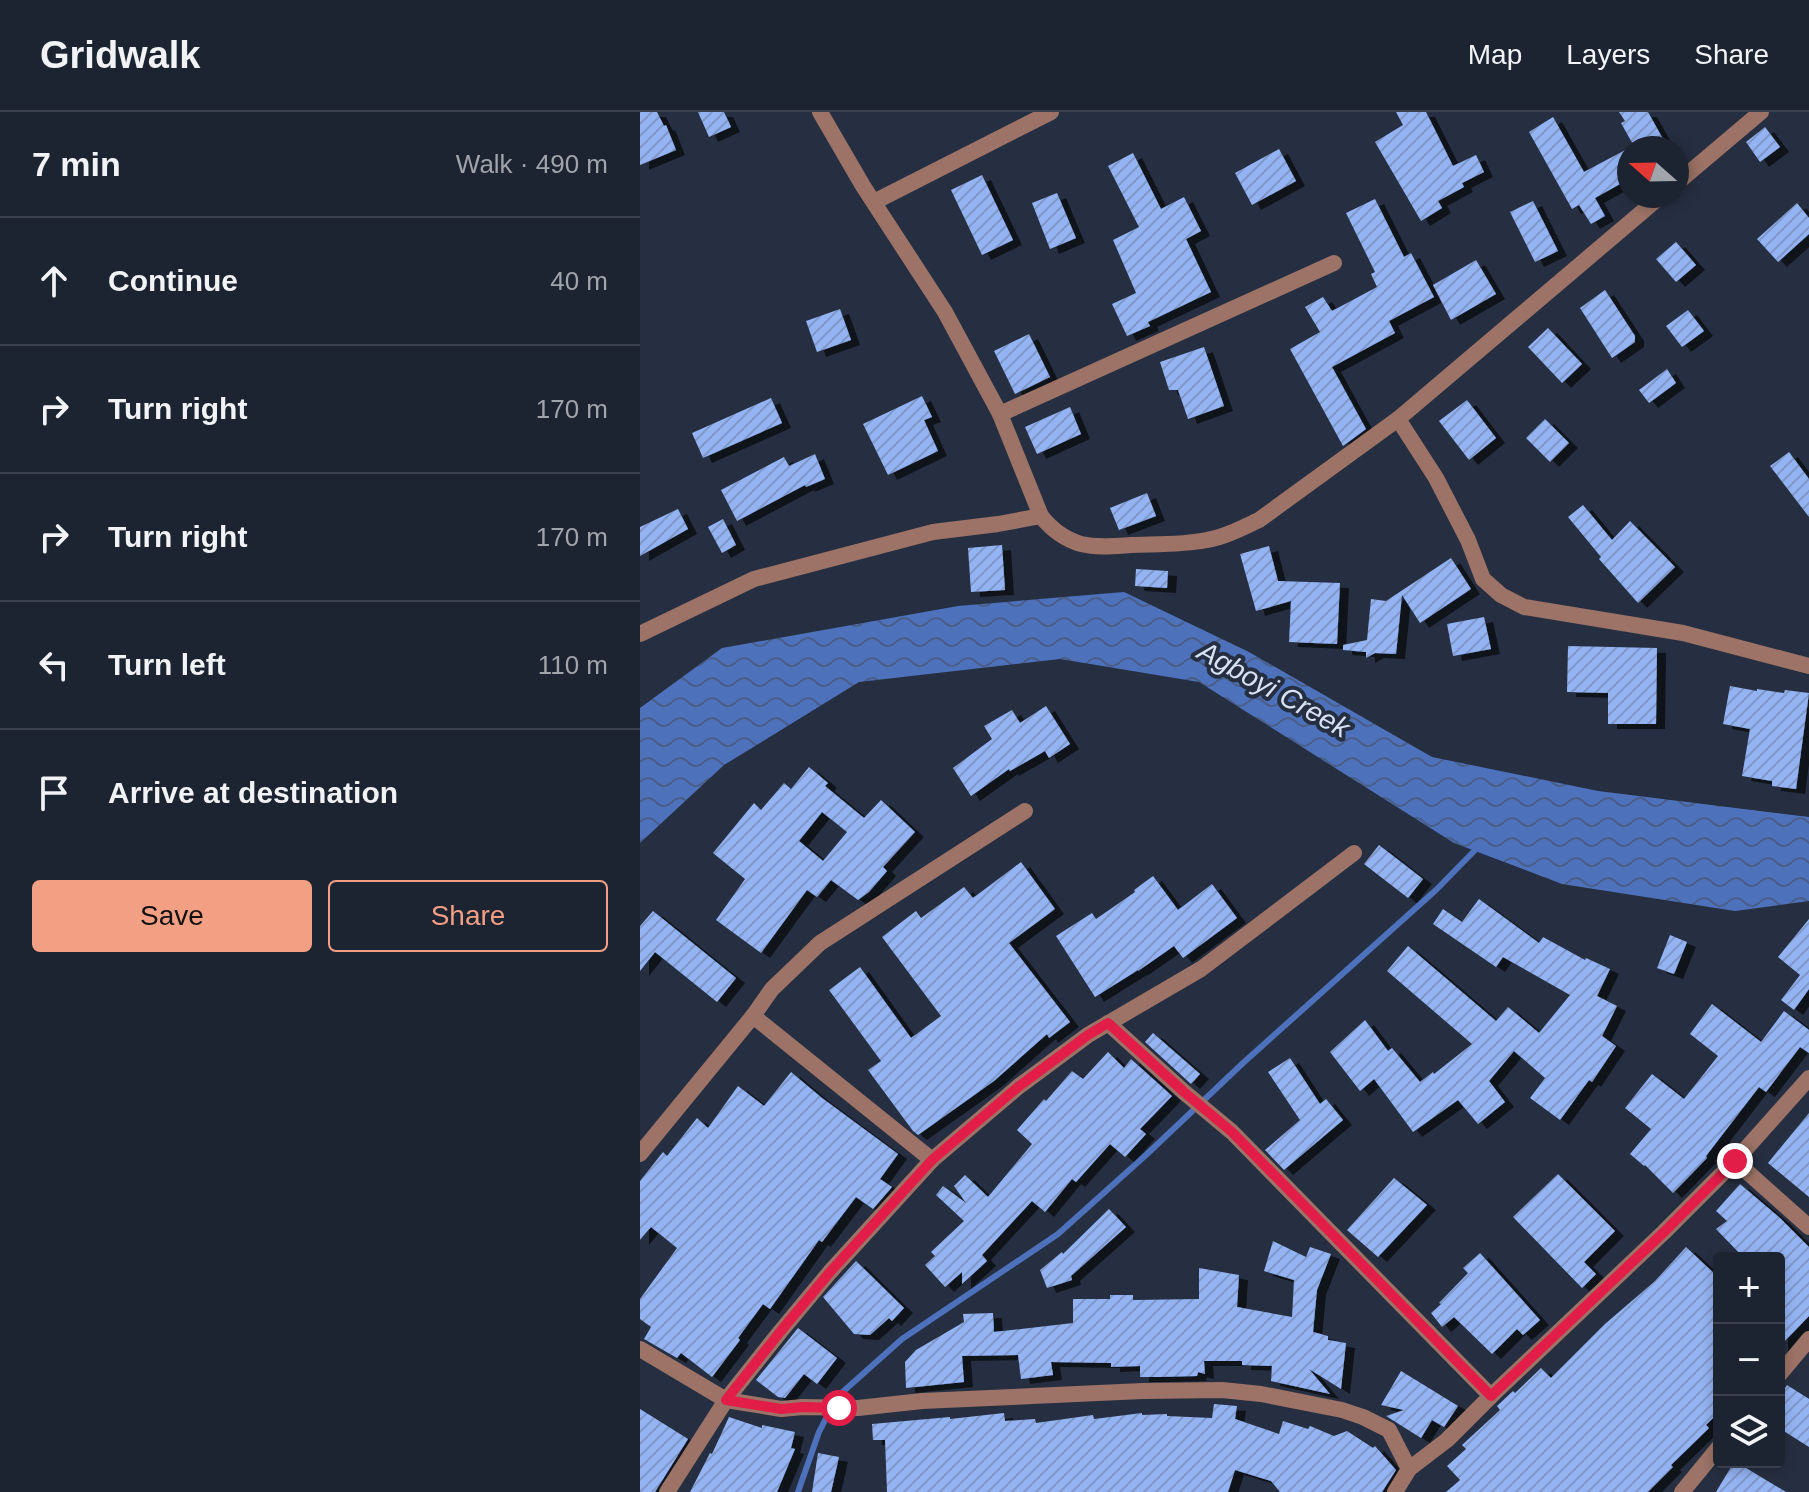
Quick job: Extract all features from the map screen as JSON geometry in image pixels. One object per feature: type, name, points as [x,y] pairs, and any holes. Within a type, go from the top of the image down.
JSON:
[{"type":"street","points":[[820,112],[945,312],[1000,414],[1041,516],[1051,529],[1063,536],[1081,544],[1100,547],[1209,540],[1259,520],[1398,419],[1647,208]]},
{"type":"street","points":[[874,202],[1051,112]]},
{"type":"street","points":[[1689,173],[1761,112]]},
{"type":"street","points":[[1000,414],[1334,263]]},
{"type":"street","points":[[1398,419],[1436,478],[1468,540],[1483,579],[1501,595],[1524,607],[1683,633],[1809,666]]},
{"type":"street","points":[[640,634],[754,579],[933,532],[1041,516]]},
{"type":"street","points":[[640,1154],[772,989],[820,943],[1025,811]]},
{"type":"street","points":[[667,1492],[726,1400],[780,1332],[932,1160],[1018,1087],[1088,1035],[1201,969],[1354,853]]},
{"type":"street","points":[[753,1016],[932,1160]]},
{"type":"street","points":[[1108,1023],[1232,1132],[1491,1396]]},
{"type":"street","points":[[1395,1492],[1409,1469],[1447,1440],[1735,1161],[1809,1078]]},
{"type":"street","points":[[1735,1161],[1809,1227]]},
{"type":"street","points":[[1785,1368],[1809,1339]]},
{"type":"street","points":[[640,1349],[726,1400],[781,1409],[858,1408],[922,1401],[1143,1391],[1222,1390],[1261,1394],[1342,1410],[1376,1423],[1389,1430],[1409,1469]]},
{"type":"street","points":[[1682,1492],[1713,1454]]},
{"type":"water","name":"Agboyi Creek","points":[[1124,592],[1249,652],[1432,757],[1598,791],[1809,817],[1809,901],[1735,911],[1562,884],[1454,843],[1199,682],[1060,659],[859,682],[724,765],[640,843],[640,708],[722,648],[958,606]]},
{"type":"building","points":[[640,112],[657,112],[676,150],[640,165]]},
{"type":"building","points":[[698,112],[724,112],[731,127],[709,137]]},
{"type":"building","points":[[1396,112],[1426,112],[1453,166],[1476,155],[1484,172],[1462,183],[1464,187],[1438,201],[1442,208],[1421,221],[1375,142],[1403,125]]},
{"type":"building","points":[[1619,112],[1648,112],[1661,136],[1628,136],[1621,123],[1625,121]]},
{"type":"building","points":[[1553,117],[1584,172],[1617,154],[1617,186],[1595,198],[1605,216],[1591,224],[1579,205],[1572,209],[1529,132]]},
{"type":"building","points":[[1765,127],[1780,147],[1760,162],[1746,142]]},
{"type":"building","points":[[1279,149],[1296,181],[1252,205],[1235,173]]},
{"type":"building","points":[[1133,153],[1161,209],[1184,197],[1201,231],[1186,239],[1211,292],[1148,322],[1150,326],[1127,336],[1112,304],[1136,293],[1113,240],[1139,227],[1108,166]]},
{"type":"building","points":[[982,175],[1013,240],[982,255],[951,190]]},
{"type":"building","points":[[1057,193],[1076,238],[1050,249],[1032,203]]},
{"type":"building","points":[[1375,199],[1404,257],[1411,253],[1434,297],[1389,321],[1395,333],[1332,367],[1366,429],[1343,446],[1290,349],[1320,332],[1305,307],[1323,297],[1332,311],[1377,287],[1371,274],[1375,272],[1346,213]]},
{"type":"building","points":[[1533,201],[1558,251],[1535,262],[1510,212]]},
{"type":"building","points":[[1797,203],[1809,218],[1809,234],[1778,262],[1757,239]]},
{"type":"building","points":[[1676,242],[1696,265],[1676,282],[1656,259]]},
{"type":"building","points":[[1476,260],[1496,294],[1451,320],[1433,285]]},
{"type":"building","points":[[1605,290],[1635,336],[1635,342],[1612,358],[1580,308]]},
{"type":"building","points":[[840,309],[851,340],[817,352],[806,321]]},
{"type":"building","points":[[1688,310],[1704,331],[1682,347],[1666,326]]},
{"type":"building","points":[[1548,328],[1582,364],[1562,383],[1528,347]]},
{"type":"building","points":[[1029,334],[1050,377],[1015,394],[994,351]]},
{"type":"building","points":[[1204,347],[1224,406],[1188,419],[1178,390],[1169,390],[1160,362]]},
{"type":"building","points":[[1667,369],[1676,383],[1649,403],[1639,390]]},
{"type":"building","points":[[922,396],[932,417],[924,420],[938,451],[888,475],[863,424]]},
{"type":"building","points":[[771,398],[782,423],[703,458],[692,433]]},
{"type":"building","points":[[1467,400],[1496,438],[1469,460],[1439,421]]},
{"type":"building","points":[[1070,407],[1081,434],[1037,454],[1025,427]]},
{"type":"building","points":[[1545,419],[1569,443],[1550,462],[1526,438]]},
{"type":"building","points":[[1789,452],[1809,479],[1809,517],[1770,466]]},
{"type":"building","points":[[815,454],[825,479],[805,485],[737,521],[721,490],[784,457],[789,466]]},
{"type":"building","points":[[1147,493],[1156,516],[1119,530],[1110,508]]},
{"type":"building","points":[[1583,505],[1612,540],[1630,521],[1675,567],[1638,603],[1599,559],[1601,557],[1568,517]]},
{"type":"building","points":[[678,509],[688,529],[640,556],[640,527]]},
{"type":"building","points":[[723,519],[736,545],[722,553],[708,527]]},
{"type":"building","points":[[1002,545],[1005,590],[971,592],[968,548]]},
{"type":"building","points":[[1269,546],[1278,581],[1340,583],[1337,644],[1289,642],[1291,601],[1256,611],[1240,554]]},
{"type":"building","points":[[1451,558],[1471,589],[1420,623],[1402,595],[1396,654],[1375,653],[1366,658],[1366,652],[1343,650],[1343,645],[1367,640],[1371,599],[1386,601]]},
{"type":"building","points":[[1136,569],[1168,571],[1167,588],[1135,586]]},
{"type":"building","points":[[1484,617],[1491,649],[1453,656],[1447,624]]},
{"type":"building","points":[[1568,646],[1657,648],[1656,724],[1608,724],[1608,693],[1567,692]]},
{"type":"building","points":[[1730,686],[1757,691],[1809,693],[1796,789],[1772,786],[1772,781],[1742,776],[1750,729],[1723,724]]},
{"type":"building","points":[[1046,706],[1070,744],[1049,758],[1045,751],[1009,769],[971,796],[953,768],[992,739],[984,726],[1012,710],[1020,723]]},
{"type":"building","points":[[809,767],[828,783],[825,786],[864,818],[881,800],[915,832],[883,867],[887,871],[858,900],[831,880],[817,897],[807,890],[761,953],[716,920],[745,879],[713,853],[754,803],[761,810],[784,783],[791,789]],"holes":[[[822,812],[847,832],[823,861],[799,841]]]},
{"type":"building","points":[[1379,845],[1423,879],[1408,898],[1364,864]]},
{"type":"building","points":[[1021,862],[1055,909],[1009,943],[1070,1022],[1049,1038],[1047,1034],[994,1081],[918,1135],[868,1070],[881,1061],[829,990],[860,967],[911,1038],[941,1016],[882,937],[916,911],[921,918],[964,887],[973,898]]},
{"type":"building","points":[[1153,876],[1178,910],[1212,884],[1237,918],[1183,958],[1174,946],[1095,997],[1056,936],[1092,913],[1096,919]]},
{"type":"building","points":[[1479,899],[1539,943],[1543,937],[1585,960],[1610,969],[1597,996],[1617,1006],[1602,1036],[1616,1046],[1592,1082],[1589,1080],[1560,1120],[1530,1098],[1545,1078],[1514,1051],[1489,1081],[1505,1102],[1478,1124],[1458,1100],[1413,1132],[1374,1079],[1360,1091],[1330,1052],[1365,1020],[1388,1051],[1392,1048],[1420,1082],[1472,1044],[1387,971],[1408,946],[1496,1021],[1508,1007],[1539,1033],[1570,995],[1503,957],[1496,967],[1433,924],[1443,909],[1462,922]]},
{"type":"building","points":[[653,911],[736,978],[717,1002],[655,952],[640,971],[640,926]]},
{"type":"building","points":[[1809,919],[1809,989],[1794,1010],[1781,1000],[1800,975],[1778,957]]},
{"type":"building","points":[[1670,935],[1687,942],[1674,974],[1657,968]]},
{"type":"building","points":[[1712,1004],[1761,1042],[1784,1011],[1809,1030],[1809,1053],[1800,1047],[1766,1092],[1759,1087],[1707,1158],[1673,1193],[1630,1154],[1651,1129],[1625,1108],[1652,1074],[1684,1099],[1718,1056],[1690,1034]]},
{"type":"building","points":[[1153,1033],[1200,1074],[1191,1084],[1145,1042]]},
{"type":"building","points":[[1108,1052],[1124,1068],[1131,1059],[1172,1096],[1140,1129],[1146,1134],[1125,1157],[1110,1144],[1076,1182],[1072,1179],[1045,1212],[1032,1201],[982,1255],[987,1261],[962,1284],[962,1272],[945,1287],[925,1265],[935,1256],[931,1252],[964,1221],[936,1195],[943,1186],[966,1203],[954,1186],[965,1175],[988,1197],[1032,1144],[1017,1130],[1072,1071],[1083,1079]]},
{"type":"building","points":[[1290,1058],[1320,1104],[1326,1099],[1343,1120],[1284,1170],[1265,1150],[1300,1120],[1268,1072]]},
{"type":"building","points":[[791,1072],[898,1154],[880,1179],[892,1187],[873,1209],[856,1197],[822,1242],[819,1240],[770,1309],[763,1304],[712,1377],[681,1353],[677,1358],[644,1339],[651,1327],[640,1319],[640,1299],[677,1248],[651,1227],[640,1240],[640,1181],[663,1152],[667,1156],[697,1118],[708,1128],[738,1086],[764,1106]]},
{"type":"building","points":[[1809,1113],[1809,1197],[1768,1163]]},
{"type":"building","points":[[1558,1174],[1615,1231],[1584,1262],[1596,1274],[1582,1288],[1513,1217]]},
{"type":"building","points":[[1394,1178],[1427,1205],[1378,1257],[1347,1230]]},
{"type":"building","points":[[1740,1184],[1809,1247],[1809,1316],[1785,1341],[1785,1252],[1738,1252],[1716,1229],[1727,1221],[1716,1211]]},
{"type":"building","points":[[1109,1209],[1126,1227],[1071,1276],[1072,1280],[1047,1288],[1040,1270],[1063,1254]]},
{"type":"building","points":[[1273,1241],[1306,1257],[1310,1247],[1331,1254],[1317,1290],[1313,1332],[1328,1336],[1328,1340],[1346,1343],[1341,1389],[1309,1369],[1330,1394],[1271,1381],[1272,1366],[1242,1365],[1242,1361],[1204,1361],[1205,1374],[1198,1372],[1197,1376],[1159,1377],[1140,1377],[1140,1366],[1051,1362],[1053,1375],[1021,1379],[1018,1355],[962,1356],[964,1382],[906,1388],[905,1362],[916,1350],[964,1322],[963,1314],[993,1313],[994,1332],[1073,1323],[1073,1299],[1110,1299],[1110,1295],[1133,1295],[1133,1300],[1199,1299],[1199,1268],[1239,1275],[1237,1307],[1292,1317],[1294,1280],[1264,1271]]},
{"type":"building","points":[[1686,1247],[1713,1272],[1713,1418],[1706,1425],[1709,1428],[1671,1465],[1673,1467],[1648,1492],[1446,1492],[1460,1480],[1447,1466],[1466,1449],[1462,1445],[1500,1410],[1497,1406],[1541,1368],[1551,1378],[1605,1324],[1655,1281]]},
{"type":"building","points":[[1480,1253],[1540,1320],[1523,1335],[1517,1329],[1492,1354],[1454,1317],[1442,1327],[1431,1313],[1468,1273],[1463,1268]]},
{"type":"building","points":[[856,1261],[904,1308],[892,1321],[889,1318],[870,1335],[854,1334],[823,1297]]},
{"type":"building","points":[[798,1328],[837,1358],[817,1384],[804,1374],[785,1398],[778,1397],[756,1380]]},
{"type":"building","points":[[1401,1371],[1458,1406],[1444,1427],[1432,1420],[1421,1438],[1386,1416],[1404,1410],[1381,1405]]},
{"type":"building","points":[[1787,1385],[1809,1399],[1809,1447],[1785,1432]]},
{"type":"building","points":[[1214,1404],[1237,1406],[1235,1419],[1279,1434],[1283,1421],[1308,1429],[1310,1426],[1334,1436],[1347,1431],[1373,1448],[1375,1446],[1396,1470],[1382,1492],[1280,1492],[1271,1481],[1235,1470],[1228,1492],[887,1492],[885,1440],[873,1440],[872,1424],[1004,1413],[1005,1421],[1035,1419],[1036,1423],[1093,1415],[1094,1419],[1142,1413],[1212,1418]]},
{"type":"building","points":[[640,1409],[688,1439],[655,1492],[640,1492]]},
{"type":"building","points":[[729,1417],[762,1428],[762,1425],[795,1432],[791,1448],[795,1449],[777,1492],[690,1492]]},
{"type":"building","points":[[818,1453],[839,1457],[831,1492],[812,1492]]},
{"type":"building","points":[[1730,1468],[1746,1468],[1786,1492],[1716,1492]]},
{"type":"waterway","points":[[798,1492],[819,1432],[837,1397],[902,1339],[1058,1234],[1436,890],[1480,845]]},
{"type":"route","points":[[839,1408],[781,1409],[726,1400],[830,1272],[932,1160],[1018,1087],[1108,1023],[1232,1132],[1491,1396],[1735,1161]]}]
